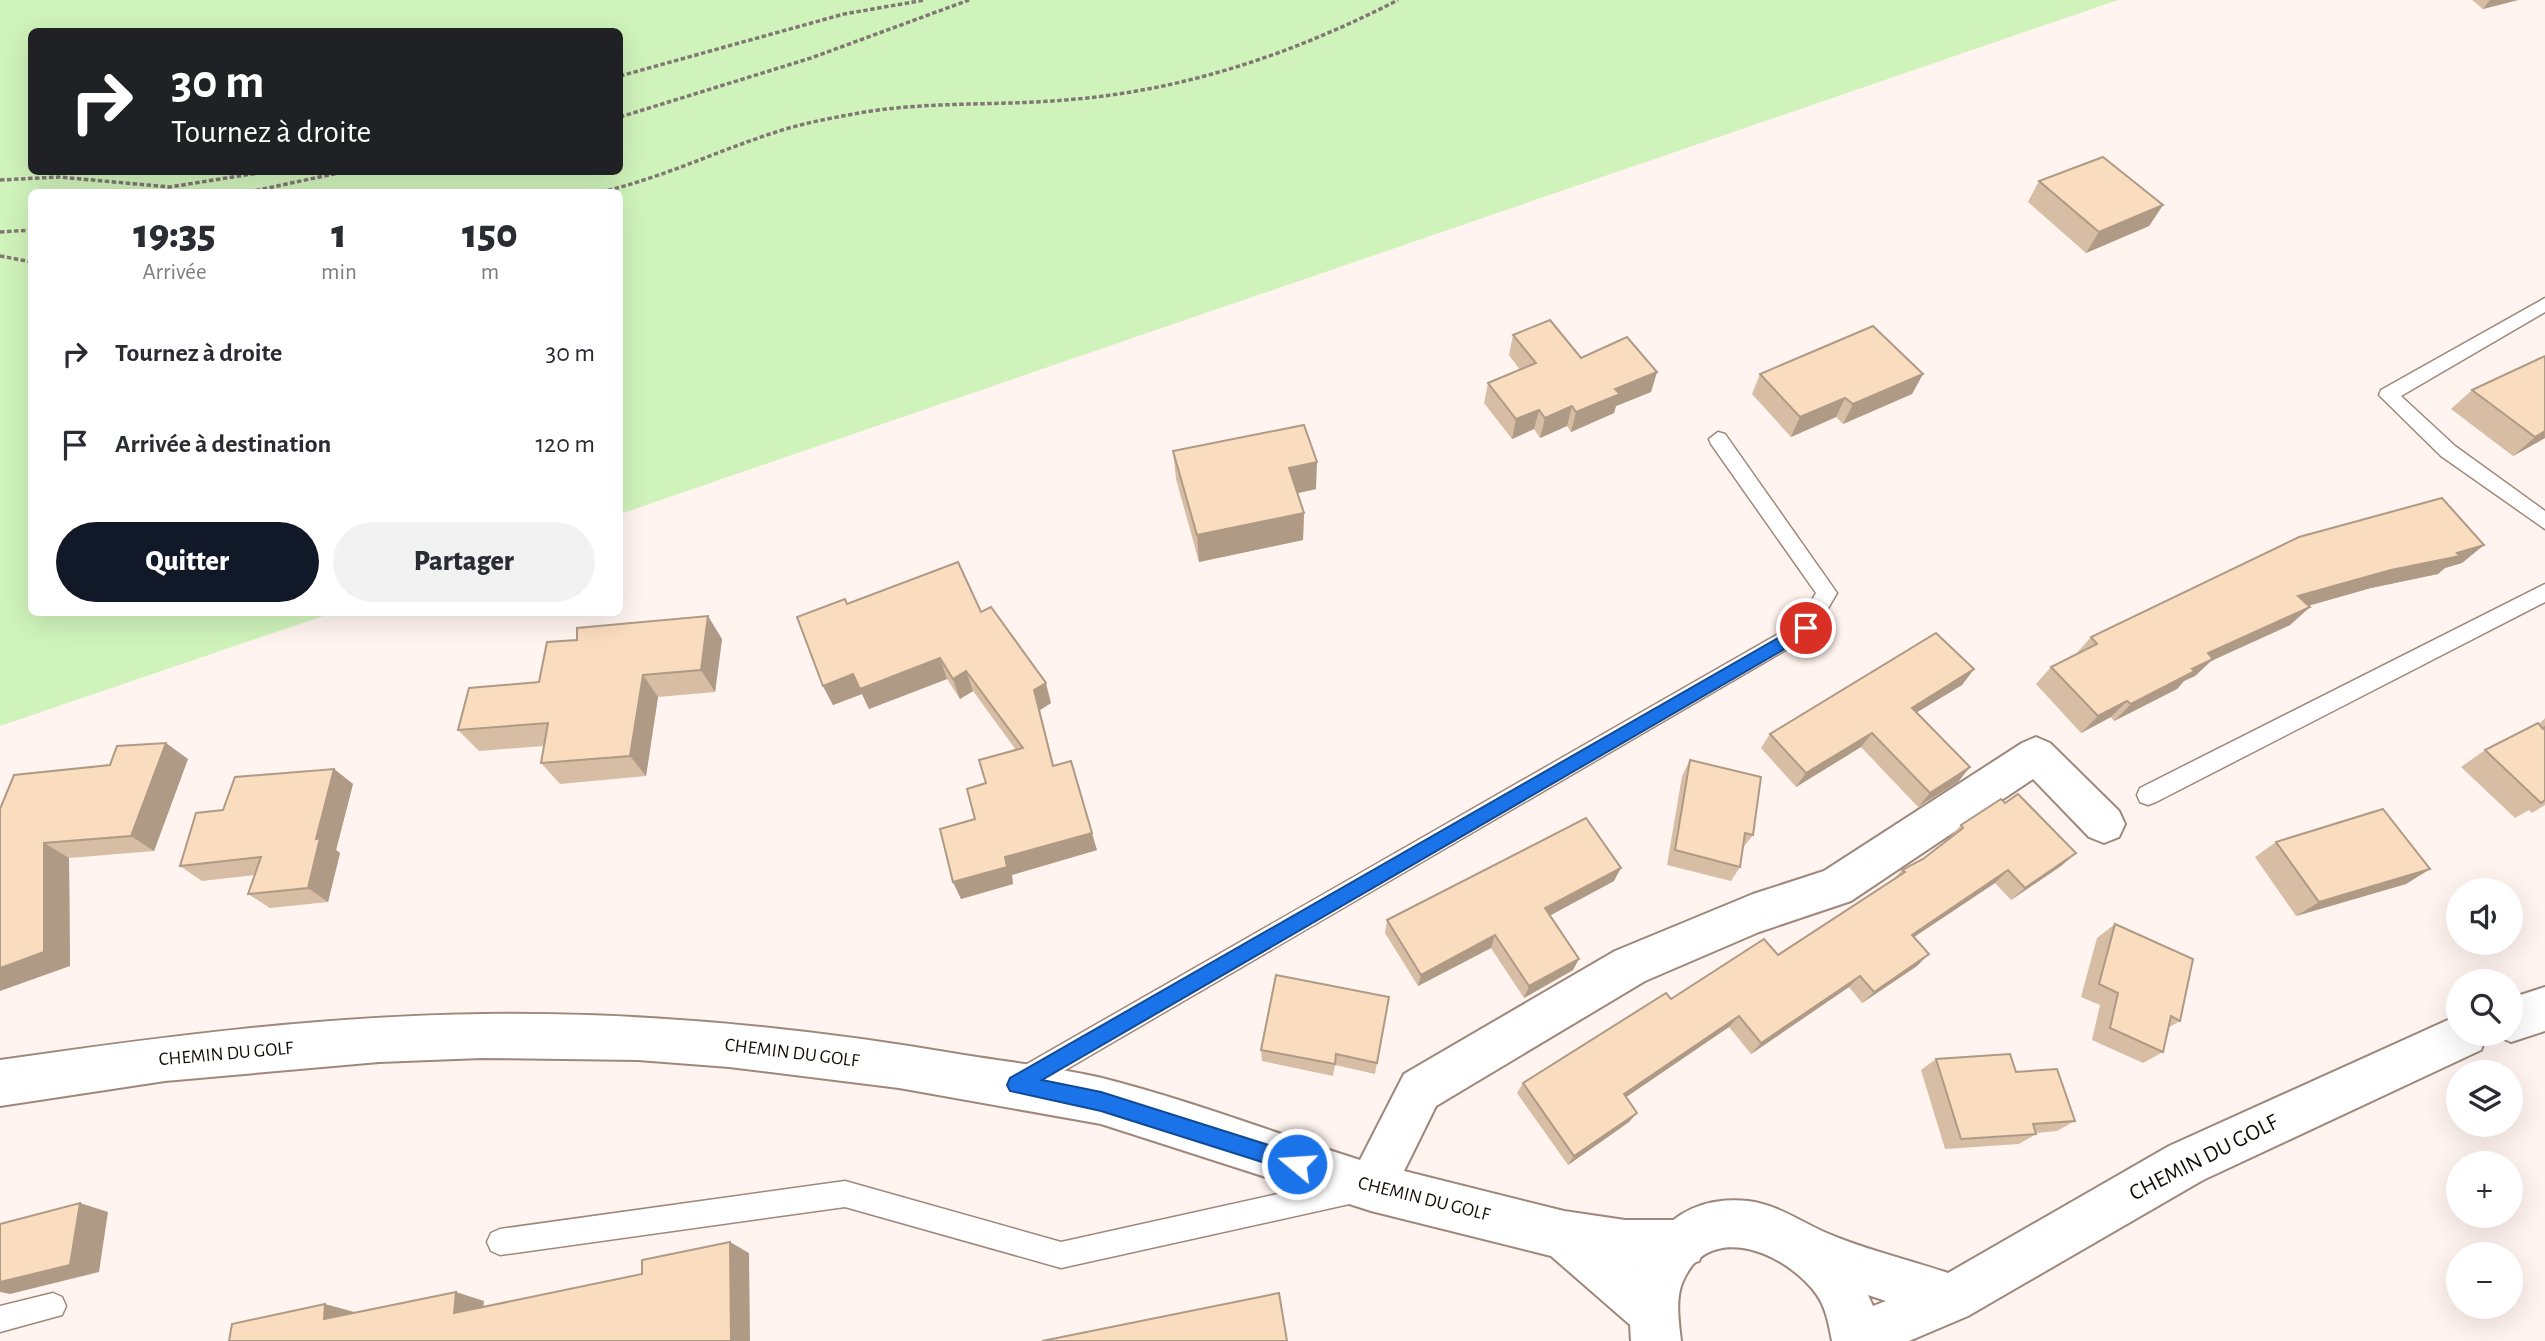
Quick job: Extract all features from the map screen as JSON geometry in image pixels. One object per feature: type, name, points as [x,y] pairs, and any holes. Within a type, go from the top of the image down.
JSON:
[{"type":"street","points":[[1371,1187],[1420,1090],[1630,966],[1753,914],[1836,887],[2036,755],[2104,824]]},
{"type":"street","points":[[2523,1016],[2545,1009]]},
{"type":"street","name":"CHEMIN DU GOLF","points":[[0,1083],[164,1059],[379,1040],[482,1036],[638,1038],[729,1045],[1016,1085],[1101,1101],[1371,1187],[1564,1235],[1625,1244],[1682,1244]]},
{"type":"street","name":"CHEMIN DU GOLF","points":[[1863,1341],[1890,1324],[1951,1299],[2186,1163],[2446,1043]]},
{"type":"street","points":[[1655,1327],[1657,1286],[1666,1263],[1682,1244],[1709,1227],[1742,1223],[1776,1230],[1808,1250],[1951,1299]]},
{"type":"street","name":"CHEMIN DU GOLF","points":[[1564,1235],[1655,1327]]},
{"type":"street","points":[[1808,1250],[1833,1276],[1851,1310],[1857,1341]]},
{"type":"lane","points":[[2545,304],[2388,394],[2448,451],[2545,521]]},
{"type":"lane","points":[[1016,1085],[1806,628],[1827,593],[1718,439]]},
{"type":"lane","points":[[2148,795],[2545,592]]},
{"type":"lane","points":[[500,1242],[845,1194],[1061,1255],[1371,1187]]},
{"type":"lane","points":[[0,1319],[53,1306]]},
{"type":"path","points":[[623,75],[844,14],[925,0]]},
{"type":"path","points":[[623,116],[811,58],[969,0]]},
{"type":"path","points":[[611,189],[729,152],[777,132],[862,113],[1090,99],[1148,91],[1265,58],[1335,33],[1398,0]]},
{"type":"path","points":[[0,180],[18,176],[65,177],[159,187],[243,175]]},
{"type":"path","points":[[263,189],[329,175]]},
{"type":"path","points":[[0,232],[28,230]]},
{"type":"path","points":[[0,256],[28,261]]},
{"type":"green space","points":[[0,0],[2118,0],[623,513],[623,189],[28,189],[28,616],[323,616],[0,726]]},
{"type":"building","points":[[2103,157],[2163,205],[2099,232],[2039,181]]},
{"type":"building","points":[[1550,320],[1581,358],[1627,337],[1657,372],[1615,389],[1620,394],[1576,412],[1572,406],[1545,418],[1539,410],[1516,419],[1488,383],[1536,363],[1513,335]]},
{"type":"building","points":[[1873,326],[1923,374],[1853,404],[1845,398],[1800,417],[1760,374]]},
{"type":"building","points":[[2545,356],[2545,431],[2535,437],[2472,390]]},
{"type":"building","points":[[1304,425],[1317,462],[1289,468],[1304,513],[1197,535],[1173,451]]},
{"type":"building","points":[[2442,498],[2484,545],[2457,553],[2460,556],[2391,570],[2298,596],[2310,607],[2208,653],[2213,659],[2192,669],[2195,671],[2131,704],[2127,701],[2098,716],[2051,667],[2097,644],[2091,637],[2299,537]]},
{"type":"building","points":[[958,562],[981,612],[991,607],[1046,683],[1034,690],[1053,766],[1071,761],[1092,833],[1005,857],[1007,867],[953,882],[940,829],[975,819],[967,789],[986,783],[979,760],[1023,748],[966,671],[953,679],[940,658],[860,689],[853,674],[823,686],[797,617],[845,599],[847,604]]},
{"type":"building","points":[[708,616],[701,670],[643,675],[630,756],[541,763],[548,723],[458,730],[469,688],[539,682],[547,642],[577,640],[577,628]]},
{"type":"building","points":[[1936,633],[1974,669],[1912,708],[1970,767],[1930,793],[1872,733],[1806,773],[1770,734]]},
{"type":"building","points":[[2538,723],[2543,729],[2545,727],[2545,800],[2541,803],[2485,750]]},
{"type":"building","points":[[166,743],[131,836],[44,843],[44,952],[0,968],[0,809],[14,775],[110,765],[117,746]]},
{"type":"building","points":[[1690,760],[1761,777],[1753,835],[1745,833],[1740,867],[1675,850]]},
{"type":"building","points":[[334,769],[316,839],[320,838],[308,888],[248,894],[261,857],[180,866],[196,813],[223,810],[235,777]]},
{"type":"building","points":[[2018,794],[2076,853],[2025,888],[2008,870],[1912,935],[1929,954],[1874,992],[1860,976],[1761,1043],[1739,1016],[1624,1094],[1637,1113],[1574,1156],[1523,1083],[1666,993],[1671,999],[1764,939],[1778,955],[1905,872],[1902,870],[1923,859],[1963,828],[1961,825],[2001,799],[2005,803]]},
{"type":"building","points":[[2383,809],[2430,869],[2319,902],[2276,842]]},
{"type":"building","points":[[1586,818],[1621,868],[1545,908],[1579,959],[1529,986],[1495,935],[1421,975],[1387,920]]},
{"type":"building","points":[[2115,924],[2193,959],[2180,1021],[2171,1016],[2163,1052],[2110,1028],[2118,993],[2099,984]]},
{"type":"building","points":[[1276,975],[1389,997],[1377,1063],[1336,1054],[1335,1064],[1261,1050]]},
{"type":"building","points":[[2010,1054],[2016,1072],[2057,1069],[2075,1121],[2033,1124],[2036,1134],[1961,1139],[1936,1059]]},
{"type":"building","points":[[80,1203],[70,1265],[0,1282],[0,1224]]},
{"type":"building","points":[[730,1242],[731,1341],[229,1341],[232,1324],[325,1304],[324,1319],[456,1292],[454,1313],[642,1274],[642,1260]]},
{"type":"building","points":[[1279,1293],[1287,1341],[1042,1341]]},
{"type":"route","points":[[1297,1164],[1101,1101],[1016,1085],[1806,628]]}]
